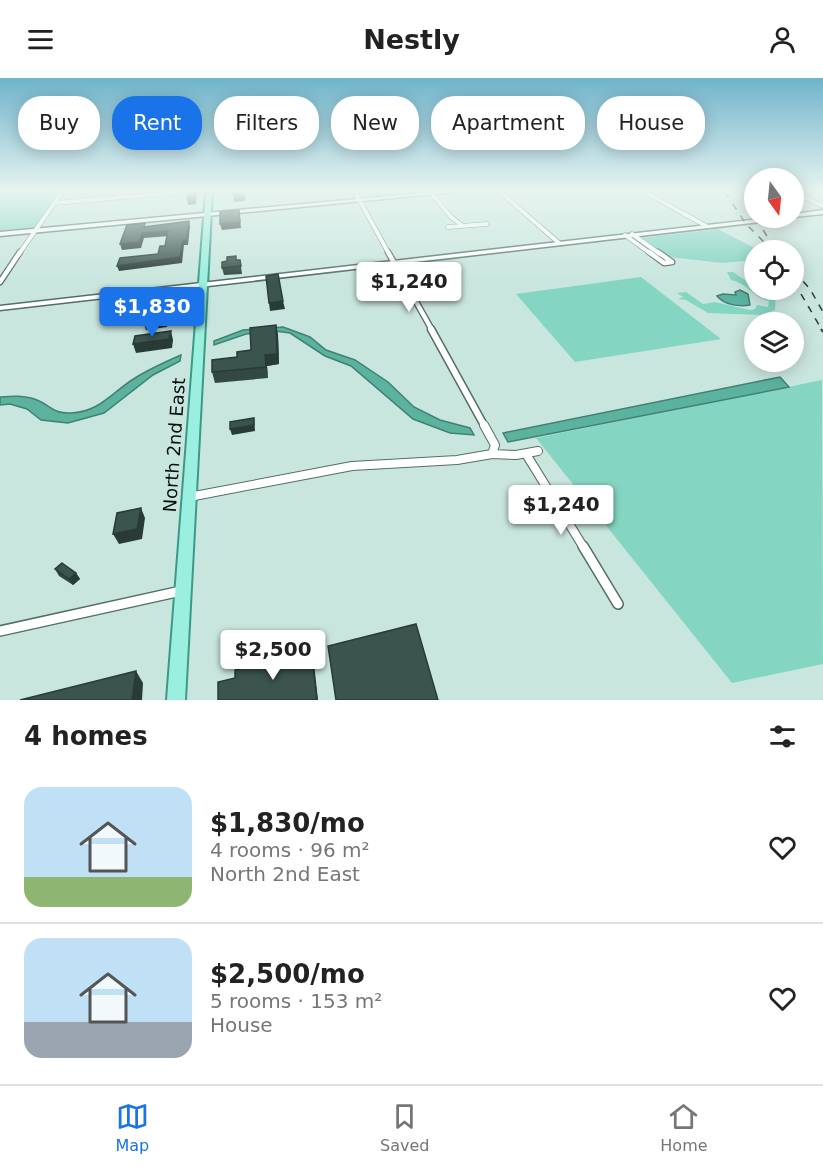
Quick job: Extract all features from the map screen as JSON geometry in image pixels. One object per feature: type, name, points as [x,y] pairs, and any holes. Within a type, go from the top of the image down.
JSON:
[{"type":"main road","name":"North 2nd East","points":[[176,700],[207,221]]},
{"type":"street","points":[[0,282],[42,221]]},
{"type":"street","points":[[0,234],[142,221]]},
{"type":"street","points":[[371,221],[495,445],[492,454]]},
{"type":"street","points":[[456,221],[463,226]]},
{"type":"street","points":[[534,221],[559,243]]},
{"type":"street","points":[[697,221],[706,226]]},
{"type":"street","points":[[0,308],[744,222]]},
{"type":"street","points":[[448,227],[487,224]]},
{"type":"street","points":[[625,235],[664,263],[672,262],[632,234]]},
{"type":"street","points":[[189,497],[374,463],[462,461],[492,454],[526,454],[538,451]]},
{"type":"street","points":[[526,454],[618,604]]},
{"type":"street","points":[[0,631],[183,590]]},
{"type":"shaded area","points":[[0,221],[42,221],[35,231],[0,234]]},
{"type":"shaded area","points":[[718,229],[744,243],[744,261],[723,263],[669,257],[641,238]]},
{"type":"shaded area","points":[[727,272],[733,272],[744,279],[744,286],[742,284],[731,280]]},
{"type":"shaded area","points":[[641,277],[721,339],[575,362],[516,294]]},
{"type":"shaded area","points":[[740,290],[744,292],[744,300],[749,300],[750,305],[732,305],[717,296],[736,295],[735,292]]},
{"type":"shaded area","points":[[686,292],[703,304],[715,302],[750,310],[755,309],[757,305],[768,307],[769,301],[766,300],[776,300],[775,310],[769,312],[744,312],[744,314],[708,313],[686,300],[678,299],[683,297],[677,293]]},
{"type":"shaded area","points":[[283,327],[310,337],[326,350],[355,360],[388,382],[414,407],[440,420],[470,428],[474,435],[450,433],[413,419],[351,366],[325,356],[290,333],[275,331],[246,334],[214,345],[214,341],[243,330]]},
{"type":"shaded area","points":[[181,355],[180,361],[153,375],[104,413],[68,423],[41,420],[27,409],[10,404],[0,405],[0,397],[14,396],[32,398],[60,412],[81,412],[98,405],[140,375]]},
{"type":"shaded area","points":[[780,377],[789,387],[508,442],[503,433]]},
{"type":"shaded area","points":[[822,380],[823,664],[732,683],[536,438]]},
{"type":"building","points":[[189,221],[187,240],[183,240],[180,257],[117,266],[120,258],[158,254],[160,246],[165,246],[168,231],[142,233],[139,242],[120,244],[127,225],[145,223],[144,227]]},
{"type":"building","points":[[220,221],[240,221],[240,222],[220,224]]},
{"type":"building","points":[[236,256],[241,266],[222,268],[222,262],[227,261],[227,257]]},
{"type":"building","points":[[278,274],[283,301],[269,303],[266,276]]},
{"type":"building","points":[[166,303],[165,319],[143,322],[147,305]]},
{"type":"building","points":[[276,325],[277,354],[265,355],[266,367],[212,372],[212,360],[237,357],[237,352],[251,350],[250,328]]},
{"type":"building","points":[[171,331],[169,339],[133,344],[135,336]]},
{"type":"building","points":[[254,418],[254,425],[230,429],[230,422]]},
{"type":"building","points":[[141,508],[137,529],[113,534],[117,513]]},
{"type":"building","points":[[62,563],[76,573],[69,579],[55,569]]},
{"type":"building","points":[[416,624],[438,700],[336,700],[328,646]]},
{"type":"building","points":[[311,650],[317,700],[218,700],[218,682],[235,678],[235,670]]},
{"type":"building","points":[[136,671],[132,700],[20,700]]},
{"type":"railway","points":[[744,221],[762,240]]},
{"type":"railway","points":[[762,228],[769,240]]},
{"type":"railway","points":[[804,282],[823,312]]},
{"type":"railway","points":[[804,299],[822,330]]}]
